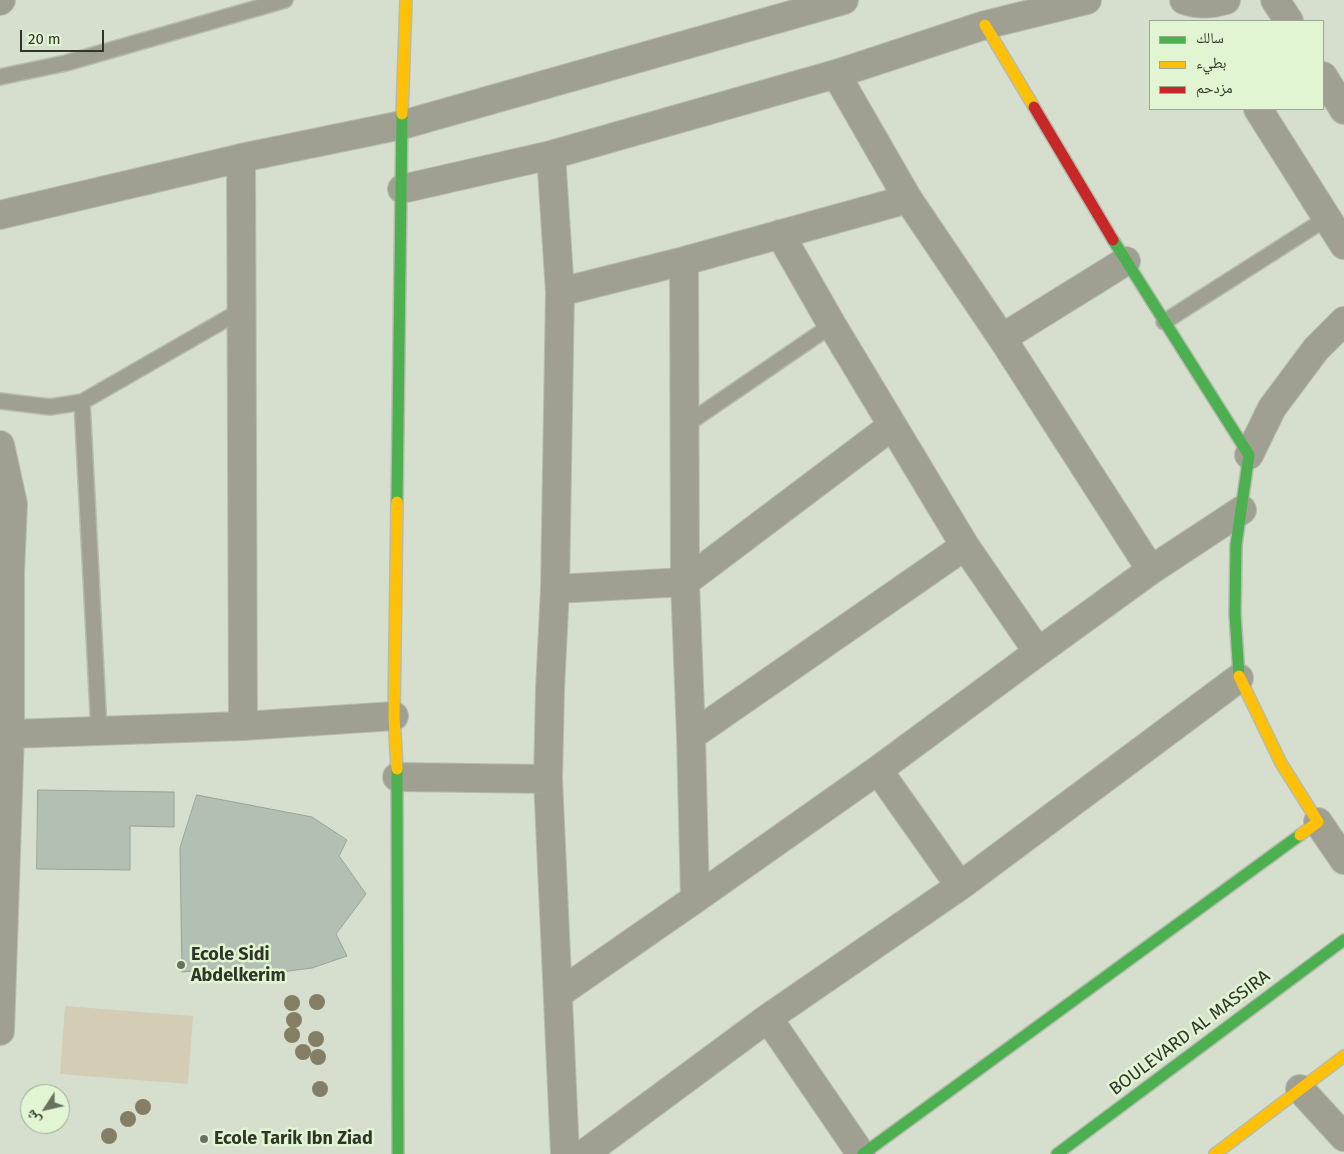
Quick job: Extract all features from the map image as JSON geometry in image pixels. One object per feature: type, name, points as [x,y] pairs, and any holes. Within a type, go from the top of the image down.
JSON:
[{"type":"street","points":[[398,1154],[397,777],[394,716],[402,125],[406,0]]},
{"type":"street","points":[[0,215],[241,158],[402,125],[844,0]]},
{"type":"street","points":[[402,189],[552,155],[836,74],[985,25],[1087,0]]},
{"type":"street","points":[[1192,8],[1226,0]]},
{"type":"street","points":[[1275,0],[1288,20]]},
{"type":"street","points":[[985,25],[1126,261],[1249,455]]},
{"type":"street","points":[[836,74],[908,199],[1002,338],[1152,570]]},
{"type":"street","points":[[1324,78],[1344,110]]},
{"type":"street","points":[[1259,110],[1344,245]]},
{"type":"street","points":[[552,155],[560,292],[555,589],[548,779],[565,1154]]},
{"type":"street","points":[[241,158],[243,726]]},
{"type":"street","points":[[560,292],[684,261],[908,199]]},
{"type":"street","points":[[780,234],[832,325],[965,546],[1038,652]]},
{"type":"street","points":[[684,261],[685,582],[695,899]]},
{"type":"street","points":[[1002,338],[1126,261]]},
{"type":"street","points":[[1344,321],[1316,349],[1272,408],[1249,455],[1236,545],[1235,614],[1239,678],[1281,763],[1344,860]]},
{"type":"street","points":[[555,589],[685,582],[892,426]]},
{"type":"street","points":[[0,446],[13,504],[5,734],[0,1031]]},
{"type":"street","points":[[558,994],[878,770],[1152,570],[1242,510]]},
{"type":"street","points":[[691,736],[965,546]]},
{"type":"street","points":[[584,1154],[768,1018],[960,886],[1239,678]]},
{"type":"street","points":[[5,734],[243,726],[394,716]]},
{"type":"street","points":[[878,770],[960,886]]},
{"type":"street","points":[[397,777],[548,779]]},
{"type":"street","points":[[768,1018],[862,1154],[1318,822]]},
{"type":"street","name":"BOULEVARD AL MASSIRA","points":[[1057,1154],[1344,940]]},
{"type":"street","points":[[1215,1154],[1344,1056]]},
{"type":"street","points":[[1300,1088],[1344,1137]]},
{"type":"lane","points":[[0,77],[66,63],[284,0]]},
{"type":"lane","points":[[1164,322],[1326,218]]},
{"type":"lane","points":[[0,401],[50,407],[82,402],[242,310]]},
{"type":"lane","points":[[684,426],[832,325]]},
{"type":"lane","points":[[82,402],[99,731]]},
{"type":"shaded area","points":[[65,1006],[193,1016],[188,1084],[60,1074]]},
{"type":"building","points":[[38,790],[174,792],[174,827],[130,826],[130,870],[37,869]]},
{"type":"building","points":[[197,795],[312,817],[347,840],[339,856],[366,894],[336,934],[347,956],[312,968],[210,981],[213,969],[182,972],[180,848]]},
{"type":"traffic: fast","points":[[397,502],[402,114]]},
{"type":"traffic: fast","points":[[1113,240],[1249,455],[1236,545],[1235,614],[1239,676]]},
{"type":"traffic: fast","points":[[397,769],[398,1154]]},
{"type":"traffic: fast","points":[[863,1154],[1300,835]]},
{"type":"traffic: fast","points":[[1057,1154],[1344,940]]},
{"type":"traffic: slow","points":[[402,114],[406,0]]},
{"type":"traffic: slow","points":[[985,25],[1034,107]]},
{"type":"traffic: slow","points":[[397,502],[394,716],[397,769]]},
{"type":"traffic: slow","points":[[1239,676],[1281,763],[1318,822],[1300,835]]},
{"type":"traffic: slow","points":[[1215,1154],[1344,1056]]},
{"type":"traffic: jam","points":[[1034,107],[1113,240]]},
{"type":"place","name":"Ecole Sidi Abdelkerim","points":[[181,965]]},
{"type":"place","name":"Ecole Tarik Ibn Ziad","points":[[204,1139]]}]
